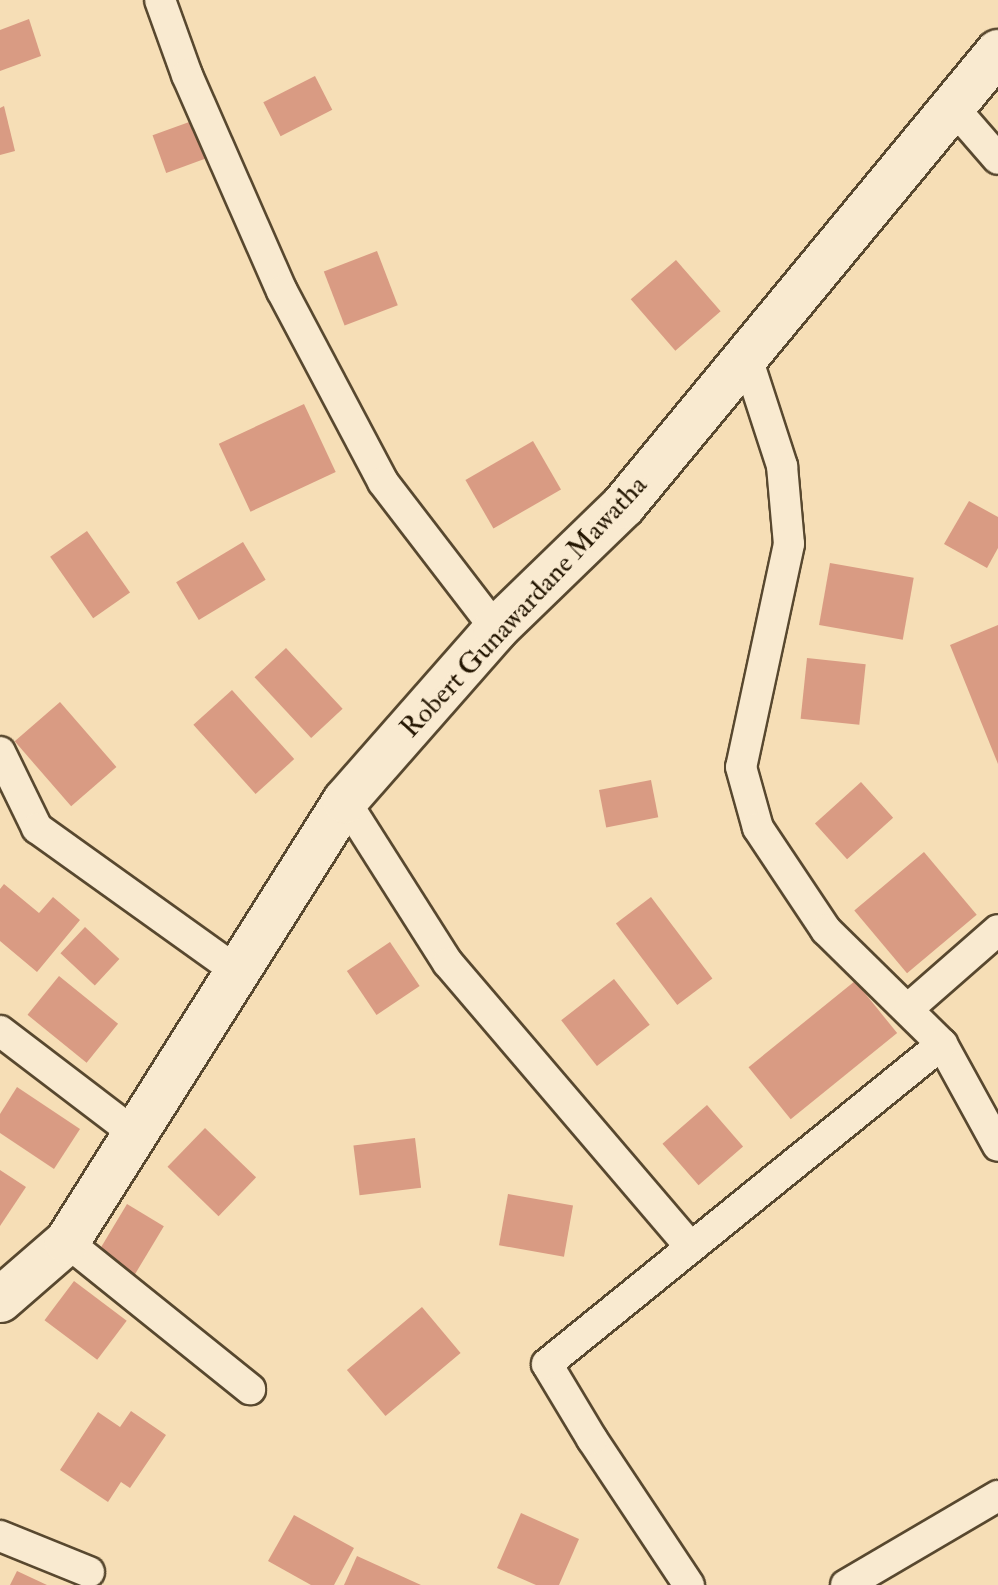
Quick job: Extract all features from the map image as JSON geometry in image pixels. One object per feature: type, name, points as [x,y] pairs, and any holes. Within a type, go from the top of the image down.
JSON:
[{"type":"street","points":[[160,0],[187,75],[282,291],[383,482],[496,629]]},
{"type":"street","name":"Robert Gunawardane Mawatha","points":[[0,1300],[67,1242],[345,801],[496,629],[623,506],[998,52]]},
{"type":"street","points":[[952,106],[998,159]]},
{"type":"street","points":[[747,358],[782,466],[789,544],[741,767],[758,828],[826,930],[909,1008],[942,1044],[998,1146]]},
{"type":"street","points":[[0,752],[37,828],[238,972]]},
{"type":"street","points":[[345,801],[448,963],[690,1246]]},
{"type":"street","points":[[909,1008],[998,930]]},
{"type":"street","points":[[0,1031],[134,1133]]},
{"type":"street","points":[[689,1585],[592,1439],[547,1364],[942,1044]]},
{"type":"street","points":[[67,1242],[250,1389]]},
{"type":"street","points":[[846,1585],[998,1496]]},
{"type":"street","points":[[0,1536],[89,1572]]},
{"type":"building","points":[[29,19],[41,56],[0,71],[0,30]]},
{"type":"building","points":[[315,76],[332,110],[281,136],[263,102]]},
{"type":"building","points":[[4,106],[15,151],[0,155],[0,108]]},
{"type":"building","points":[[192,121],[206,159],[166,173],[153,135]]},
{"type":"building","points":[[377,251],[398,305],[345,326],[324,271]]},
{"type":"building","points":[[676,260],[721,311],[675,351],[631,299]]},
{"type":"building","points":[[304,404],[336,472],[251,512],[219,444]]},
{"type":"building","points":[[533,441],[561,489],[493,528],[465,480]]},
{"type":"building","points":[[969,501],[998,517],[998,548],[987,568],[944,544]]},
{"type":"building","points":[[87,531],[130,592],[93,618],[50,557]]},
{"type":"building","points":[[243,542],[266,580],[199,620],[176,582]]},
{"type":"building","points":[[830,563],[914,578],[903,640],[819,625]]},
{"type":"building","points":[[998,625],[998,764],[950,645]]},
{"type":"building","points":[[286,648],[343,709],[311,738],[255,677]]},
{"type":"building","points":[[807,658],[866,664],[859,725],[801,719]]},
{"type":"building","points":[[232,690],[294,759],[256,794],[193,725]]},
{"type":"building","points":[[60,702],[116,767],[71,806],[15,741]]},
{"type":"building","points":[[651,780],[658,817],[606,827],[599,790]]},
{"type":"building","points":[[861,782],[893,818],[847,859],[815,823]]},
{"type":"building","points":[[924,852],[977,915],[907,973],[854,910]]},
{"type":"building","points":[[4,884],[39,913],[53,897],[80,920],[37,972],[0,941],[0,889]]},
{"type":"building","points":[[651,897],[712,978],[677,1005],[616,923]]},
{"type":"building","points":[[85,927],[119,959],[95,985],[60,953]]},
{"type":"building","points":[[390,942],[420,986],[377,1015],[347,971]]},
{"type":"building","points":[[59,976],[118,1024],[87,1063],[28,1015]]},
{"type":"building","points":[[614,979],[650,1025],[597,1066],[561,1020]]},
{"type":"building","points":[[855,981],[897,1033],[791,1119],[749,1067]]},
{"type":"building","points":[[17,1087],[80,1129],[54,1169],[0,1133],[0,1114]]},
{"type":"building","points":[[707,1105],[743,1147],[699,1185],[662,1144]]},
{"type":"building","points":[[205,1128],[256,1177],[219,1216],[167,1167]]},
{"type":"building","points":[[415,1138],[421,1188],[360,1195],[353,1146]]},
{"type":"building","points":[[0,1170],[26,1187],[0,1226]]},
{"type":"building","points":[[508,1194],[573,1205],[564,1257],[499,1245]]},
{"type":"building","points":[[127,1204],[164,1226],[128,1285],[91,1263]]},
{"type":"building","points":[[74,1281],[127,1321],[97,1360],[45,1320]]},
{"type":"building","points":[[422,1307],[461,1353],[385,1416],[347,1370]]},
{"type":"building","points":[[131,1411],[166,1435],[130,1488],[121,1482],[108,1502],[60,1470],[98,1412],[120,1427]]},
{"type":"building","points":[[521,1513],[579,1539],[559,1585],[536,1585],[497,1568]]},
{"type":"building","points":[[294,1515],[354,1548],[334,1585],[311,1585],[268,1561]]},
{"type":"building","points":[[357,1556],[421,1585],[344,1585]]},
{"type":"building","points":[[17,1571],[47,1585],[10,1585]]}]
